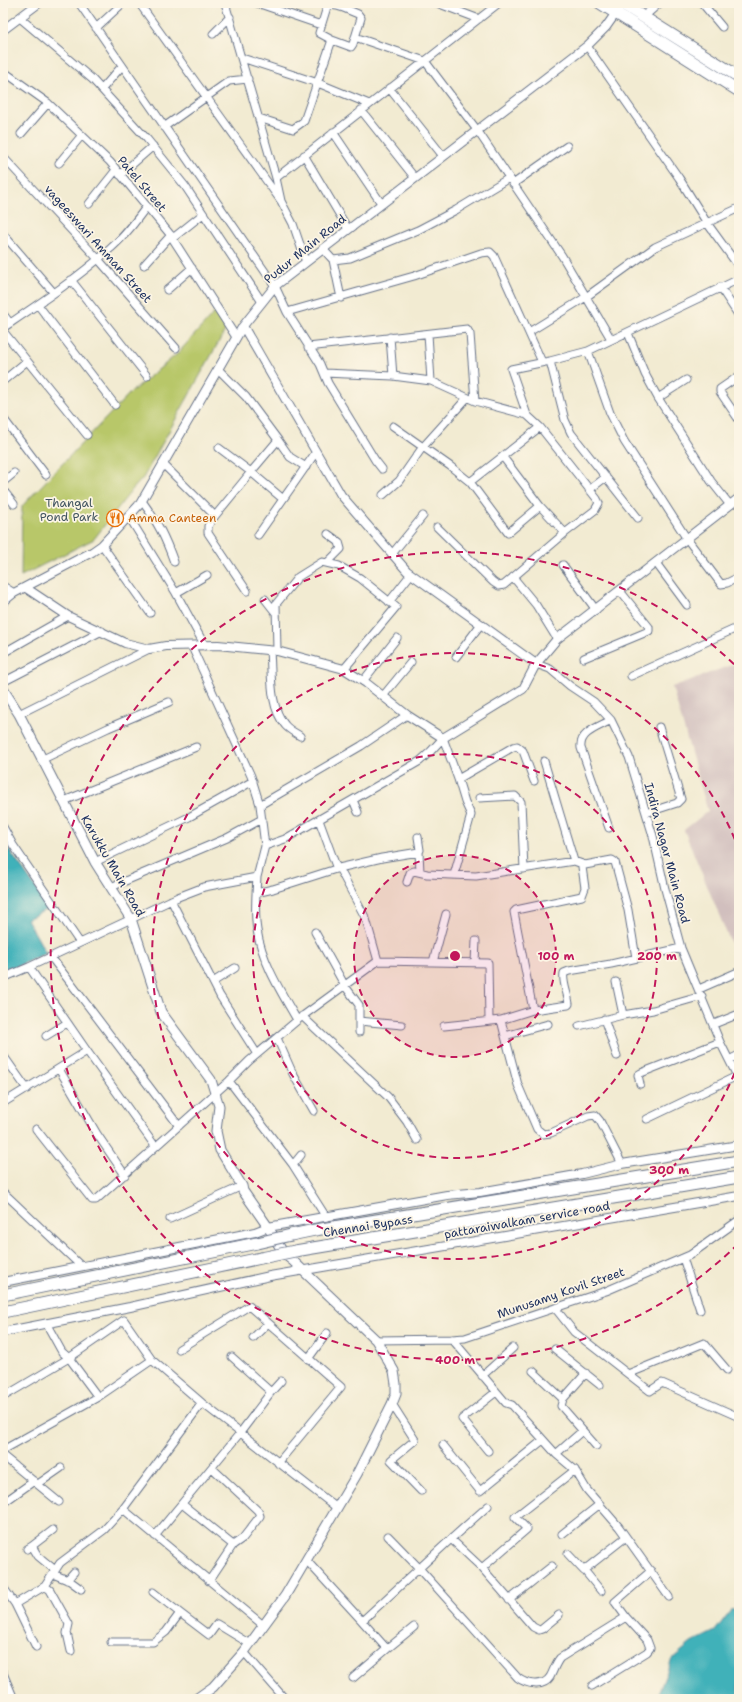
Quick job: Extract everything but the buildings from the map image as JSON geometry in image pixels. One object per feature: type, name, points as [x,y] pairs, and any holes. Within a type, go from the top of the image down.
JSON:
[{"type":"main road","points":[[600,3],[620,7],[643,17],[739,76]]},
{"type":"main road","points":[[620,7],[739,91]]},
{"type":"main road","name":"Karukku Main Road","points":[[3,689],[19,714],[41,760],[95,862],[131,919],[161,1012],[211,1080],[219,1106],[216,1131],[220,1150],[284,1254],[304,1271],[376,1340],[394,1371],[396,1394],[392,1404],[357,1474],[307,1561],[285,1596],[244,1652],[213,1687],[196,1699]]},
{"type":"main road","name":"Chennai Bypass","points":[[3,1294],[258,1243],[315,1230],[739,1161]]},
{"type":"main road","name":"Chennai Bypass","points":[[3,1312],[295,1251],[739,1177]]},
{"type":"street","points":[[3,30],[39,3]]},
{"type":"street","points":[[79,3],[275,286],[287,312],[320,364],[328,383],[382,469]]},
{"type":"street","points":[[96,28],[123,3]]},
{"type":"street","points":[[139,3],[281,201],[293,224],[306,262]]},
{"type":"street","points":[[225,3],[276,178],[281,201]]},
{"type":"street","points":[[257,3],[321,25]]},
{"type":"street","points":[[437,3],[479,18]]},
{"type":"street","points":[[276,178],[499,3]]},
{"type":"street","points":[[643,17],[659,3]]},
{"type":"street","points":[[702,3],[722,27]]},
{"type":"street","points":[[330,5],[347,6],[361,18],[356,37],[351,47],[332,40],[319,33],[327,8],[330,5]]},
{"type":"street","name":"Pudur Main Road","points":[[3,602],[14,593],[92,552],[102,545],[129,517],[142,501],[236,337],[275,286],[587,46],[620,7]]},
{"type":"street","points":[[213,34],[230,17]]},
{"type":"street","points":[[20,18],[92,79],[153,146],[185,186],[262,302]]},
{"type":"street","points":[[356,37],[425,61],[477,130],[562,256],[611,339]]},
{"type":"street","points":[[259,118],[292,129],[295,129],[302,124],[318,83],[332,40]]},
{"type":"street","points":[[587,46],[680,178],[708,223],[739,267]]},
{"type":"street","points":[[242,58],[318,83],[369,104]]},
{"type":"street","points":[[102,89],[122,66]]},
{"type":"street","name":"Patel Street","points":[[5,76],[48,103],[118,172],[172,237],[236,337]]},
{"type":"street","points":[[164,126],[205,96],[229,81],[248,79]]},
{"type":"street","points":[[389,88],[443,156]]},
{"type":"street","points":[[21,134],[48,103]]},
{"type":"street","points":[[361,110],[415,178]]},
{"type":"street","points":[[334,132],[381,204]]},
{"type":"street","points":[[59,163],[82,135]]},
{"type":"street","points":[[89,204],[118,172],[153,146]]},
{"type":"street","points":[[333,260],[350,258],[418,230],[511,181],[566,146]]},
{"type":"street","points":[[304,155],[348,229]]},
{"type":"street","name":"vageeswari Amman Street","points":[[3,157],[98,259],[176,348]]},
{"type":"street","points":[[87,435],[3,329],[38,305],[98,259],[112,247],[147,206]]},
{"type":"street","points":[[528,332],[586,297],[655,247],[739,208]]},
{"type":"street","points":[[144,265],[172,237],[203,214]]},
{"type":"street","points":[[3,234],[54,293]]},
{"type":"street","points":[[323,249],[333,260],[341,298]]},
{"type":"street","points":[[287,312],[341,298],[414,276],[480,253],[490,252],[494,256],[542,362]]},
{"type":"street","points":[[168,290],[192,268]]},
{"type":"street","points":[[527,415],[511,369],[588,351],[739,279]]},
{"type":"street","points":[[71,280],[147,376]]},
{"type":"street","points":[[720,287],[739,316]]},
{"type":"street","points":[[38,305],[115,405]]},
{"type":"street","points":[[3,314],[10,323]]},
{"type":"street","points":[[243,326],[341,495],[392,554],[411,574],[536,664]]},
{"type":"street","points":[[308,346],[428,334],[468,328],[470,334],[475,401]]},
{"type":"street","points":[[628,333],[645,374],[658,398],[712,481],[730,505]]},
{"type":"street","points":[[428,334],[431,381]]},
{"type":"street","points":[[390,337],[393,376]]},
{"type":"street","points":[[588,351],[617,428],[637,462],[687,539],[721,584],[727,583],[739,577]]},
{"type":"street","points":[[3,381],[27,361]]},
{"type":"street","points":[[550,361],[565,420],[571,434],[638,518]]},
{"type":"street","points":[[218,369],[246,397],[290,457],[306,467]]},
{"type":"street","points":[[324,373],[393,376],[431,381],[475,401],[527,415],[540,427],[599,503],[595,510],[565,533],[504,585],[499,586],[493,582],[437,527]]},
{"type":"street","points":[[739,376],[720,389],[720,392],[739,420]]},
{"type":"street","points":[[658,398],[686,380]]},
{"type":"street","points":[[384,495],[399,481],[422,448],[467,398]]},
{"type":"street","points":[[4,421],[46,475]]},
{"type":"street","points":[[393,426],[470,482],[508,533],[540,506]]},
{"type":"street","points":[[470,482],[540,427]]},
{"type":"street","points":[[247,592],[208,534],[208,526],[214,516],[278,440]]},
{"type":"street","points":[[219,448],[283,499]]},
{"type":"street","points":[[258,535],[316,452]]},
{"type":"street","points":[[503,456],[540,506],[565,533]]},
{"type":"street","points":[[163,464],[214,516]]},
{"type":"street","points":[[3,482],[14,473]]},
{"type":"street","points":[[589,490],[606,477]]},
{"type":"street","points":[[3,490],[14,504]]},
{"type":"street","points":[[265,846],[285,840],[420,761],[431,752],[443,738],[523,689],[536,664],[558,639],[739,498]]},
{"type":"street","points":[[142,501],[165,537],[174,562]]},
{"type":"street","points":[[392,554],[423,516]]},
{"type":"street","points":[[129,517],[176,593],[205,646]]},
{"type":"street","points":[[327,563],[341,549],[339,542],[328,534]]},
{"type":"street","points":[[102,545],[150,613]]},
{"type":"street","points":[[300,736],[286,726],[277,713],[274,700],[273,651],[276,604],[298,578],[322,562],[339,566],[360,578],[396,607],[344,669]]},
{"type":"street","points":[[656,563],[687,605]]},
{"type":"street","points":[[563,565],[596,610]]},
{"type":"street","points":[[389,602],[411,574]]},
{"type":"street","points":[[176,593],[207,575]]},
{"type":"street","points":[[513,577],[536,605],[558,639]]},
{"type":"street","points":[[3,586],[14,593]]},
{"type":"street","points":[[26,588],[68,616],[125,643],[149,649]]},
{"type":"street","points":[[584,658],[649,631],[650,628],[620,591]]},
{"type":"street","points":[[265,599],[276,613]]},
{"type":"street","points":[[3,654],[68,616]]},
{"type":"street","points":[[456,657],[481,624]]},
{"type":"street","points":[[631,676],[739,627]]},
{"type":"street","points":[[3,682],[102,631]]},
{"type":"street","points":[[363,681],[397,638]]},
{"type":"street","points":[[19,714],[149,649],[166,646],[192,647],[218,645],[273,651],[344,669],[363,681],[407,715],[443,738],[471,815],[454,875]]},
{"type":"street","points":[[192,647],[253,781],[260,805],[265,846],[257,877],[257,930],[262,949],[280,991],[300,1018],[388,1097],[417,1140]]},
{"type":"street","points":[[383,696],[411,662]]},
{"type":"street","name":"Indira Nagar Main Road","points":[[536,664],[550,669],[570,686],[594,702],[611,720],[629,757],[646,813],[680,948],[714,1024],[720,1042],[738,1078]]},
{"type":"street","points":[[41,760],[108,728],[169,702]]},
{"type":"street","points":[[260,805],[361,746],[407,715]]},
{"type":"street","points":[[609,828],[580,742],[584,734],[611,720]]},
{"type":"street","points":[[646,813],[677,803],[681,799],[659,727]]},
{"type":"street","points":[[458,779],[517,746],[523,751],[534,781]]},
{"type":"street","points":[[64,801],[196,747]]},
{"type":"street","points":[[544,761],[574,861]]},
{"type":"street","points":[[95,862],[190,817],[253,781]]},
{"type":"street","points":[[478,798],[515,796],[521,802],[524,869]]},
{"type":"street","points":[[353,800],[358,812]]},
{"type":"street","points":[[111,887],[227,838],[262,819]]},
{"type":"street","points":[[319,820],[338,869],[366,919],[378,961]]},
{"type":"street","points":[[3,827],[13,845],[80,943]]},
{"type":"street","points":[[418,837],[420,850],[420,872]]},
{"type":"street","points":[[256,893],[338,869],[382,858],[419,852]]},
{"type":"street","points":[[407,882],[410,873],[414,871],[427,874],[476,876],[574,861],[585,865],[612,860],[615,862],[628,910],[636,958]]},
{"type":"street","points":[[533,1010],[514,912],[516,910],[582,896],[585,888],[582,867],[585,865]]},
{"type":"street","points":[[3,978],[171,900],[204,887],[257,877]]},
{"type":"street","points":[[171,900],[213,982],[257,1054]]},
{"type":"street","points":[[433,962],[446,914]]},
{"type":"street","points":[[315,932],[345,986],[359,1005],[359,1032]]},
{"type":"street","points":[[475,962],[476,941]]},
{"type":"street","points":[[444,1026],[489,1020],[501,1020],[533,1010],[569,1004],[563,977],[568,971],[680,948]]},
{"type":"street","points":[[51,957],[179,1126]]},
{"type":"street","points":[[36,1128],[92,1200],[96,1200],[215,1094],[257,1054],[300,1018],[378,961],[488,962],[489,1020]]},
{"type":"street","points":[[29,967],[67,1023],[156,1146]]},
{"type":"street","points":[[213,982],[235,968]]},
{"type":"street","points":[[699,989],[738,972]]},
{"type":"street","points":[[616,982],[623,1015]]},
{"type":"street","points":[[579,1026],[604,1019],[653,1010],[702,996]]},
{"type":"street","points":[[714,1024],[739,1014]]},
{"type":"street","points":[[604,1019],[617,1056]]},
{"type":"street","points":[[501,1020],[518,1085],[537,1129],[543,1134],[588,1116],[595,1115],[600,1121],[622,1164]]},
{"type":"street","points":[[359,1021],[402,1026]]},
{"type":"street","points":[[46,1036],[67,1023]]},
{"type":"street","points":[[505,1036],[548,1024]]},
{"type":"street","points":[[277,1038],[314,1111]]},
{"type":"street","points":[[640,1084],[638,1075],[641,1073],[720,1042]]},
{"type":"street","points":[[3,1103],[87,1051]]},
{"type":"street","points":[[3,1055],[27,1089]]},
{"type":"street","points":[[729,1060],[739,1055]]},
{"type":"street","points":[[59,1069],[97,1134],[124,1175]]},
{"type":"street","points":[[647,1119],[738,1078]]},
{"type":"street","points":[[229,1081],[293,1166],[326,1217]]},
{"type":"street","points":[[3,1282],[255,1232],[268,1227],[447,1195],[480,1192],[574,1176],[622,1164],[739,1145]]},
{"type":"street","points":[[293,1166],[301,1155]]},
{"type":"street","points":[[170,1219],[242,1186]]},
{"type":"street","points":[[3,1192],[81,1266]]},
{"type":"street","name":"pattaraiwalkam service road","points":[[4,1332],[270,1276],[319,1269],[739,1196]]},
{"type":"street","name":"Munusamy Kovil Street","points":[[376,1340],[465,1338],[606,1291],[684,1258],[739,1220]]},
{"type":"street","points":[[684,1258],[700,1310]]},
{"type":"street","points":[[179,1349],[249,1306],[341,1388],[278,1462]]},
{"type":"street","points":[[555,1308],[574,1332],[650,1390],[662,1383],[739,1417]]},
{"type":"street","points":[[3,1397],[69,1358],[124,1320],[152,1360],[202,1403],[337,1508]]},
{"type":"street","points":[[46,1323],[62,1352],[69,1358],[98,1397]]},
{"type":"street","points":[[253,1338],[268,1323]]},
{"type":"street","points":[[308,1359],[327,1333]]},
{"type":"street","points":[[452,1339],[506,1403],[512,1405],[556,1454],[575,1470],[587,1490],[626,1537],[669,1597]]},
{"type":"street","points":[[628,1374],[704,1343],[727,1370]]},
{"type":"street","points":[[482,1376],[513,1348]]},
{"type":"street","points":[[555,1349],[600,1384]]},
{"type":"street","points":[[232,1357],[271,1392]]},
{"type":"street","points":[[3,1450],[98,1397],[152,1360]]},
{"type":"street","points":[[533,1371],[564,1399]]},
{"type":"street","points":[[586,1373],[564,1399],[561,1406],[596,1446]]},
{"type":"street","points":[[155,1536],[212,1468],[281,1381]]},
{"type":"street","points":[[488,1450],[462,1419],[496,1392]]},
{"type":"street","points":[[15,1604],[45,1586],[60,1563],[104,1530],[123,1509],[202,1403]]},
{"type":"street","points":[[392,1404],[415,1440],[391,1460],[421,1491]]},
{"type":"street","points":[[556,1454],[582,1431]]},
{"type":"street","points":[[442,1445],[480,1491],[543,1440]]},
{"type":"street","points":[[3,1456],[59,1502]]},
{"type":"street","points":[[3,1503],[61,1468]]},
{"type":"street","points":[[209,1581],[234,1545],[243,1538],[260,1516],[260,1513],[212,1468]]},
{"type":"street","points":[[482,1568],[527,1529],[515,1517],[575,1470]]},
{"type":"street","points":[[182,1504],[234,1545]]},
{"type":"street","points":[[562,1534],[600,1504]]},
{"type":"street","points":[[362,1621],[451,1538],[488,1506]]},
{"type":"street","points":[[123,1509],[263,1625]]},
{"type":"street","points":[[53,1530],[29,1547],[54,1572],[81,1589]]},
{"type":"street","points":[[388,1536],[419,1568],[518,1678],[526,1684],[541,1683],[546,1681],[549,1678],[555,1663],[560,1658],[626,1617]]},
{"type":"street","points":[[584,1572],[586,1568],[626,1537]]},
{"type":"street","points":[[451,1538],[482,1568],[533,1627],[539,1630],[559,1615]]},
{"type":"street","points":[[568,1554],[601,1591]]},
{"type":"street","points":[[307,1561],[386,1649]]},
{"type":"street","points":[[510,1600],[552,1566]]},
{"type":"street","points":[[592,1686],[648,1652],[650,1648],[647,1640],[626,1617],[615,1602],[651,1571]]},
{"type":"street","points":[[67,1580],[74,1572]]},
{"type":"street","points":[[45,1586],[50,1590],[69,1624],[67,1632],[70,1651]]},
{"type":"street","points":[[3,1587],[15,1604],[36,1647]]},
{"type":"street","points":[[153,1592],[209,1635],[217,1624],[250,1644]]},
{"type":"street","points":[[111,1642],[153,1642],[166,1632],[180,1613]]},
{"type":"street","points":[[353,1678],[414,1627]]},
{"type":"street","points":[[244,1652],[285,1699]]},
{"type":"street","points":[[3,1673],[14,1699]]},
{"type":"shaded area","points":[[739,662],[739,963],[684,830],[708,811],[672,687]]},
{"type":"green space","name":"Thangal Pond Park","points":[[216,311],[227,327],[143,478],[94,539],[21,576],[22,506],[130,393],[177,354]]},
{"type":"water","points":[[4,843],[50,908],[27,919],[46,953],[3,973]]},
{"type":"water","points":[[739,1609],[739,1699],[656,1699],[672,1659],[691,1643],[715,1631],[731,1610]]},
{"type":"place","name":"Amma Canteen","points":[[115,518]]}]
